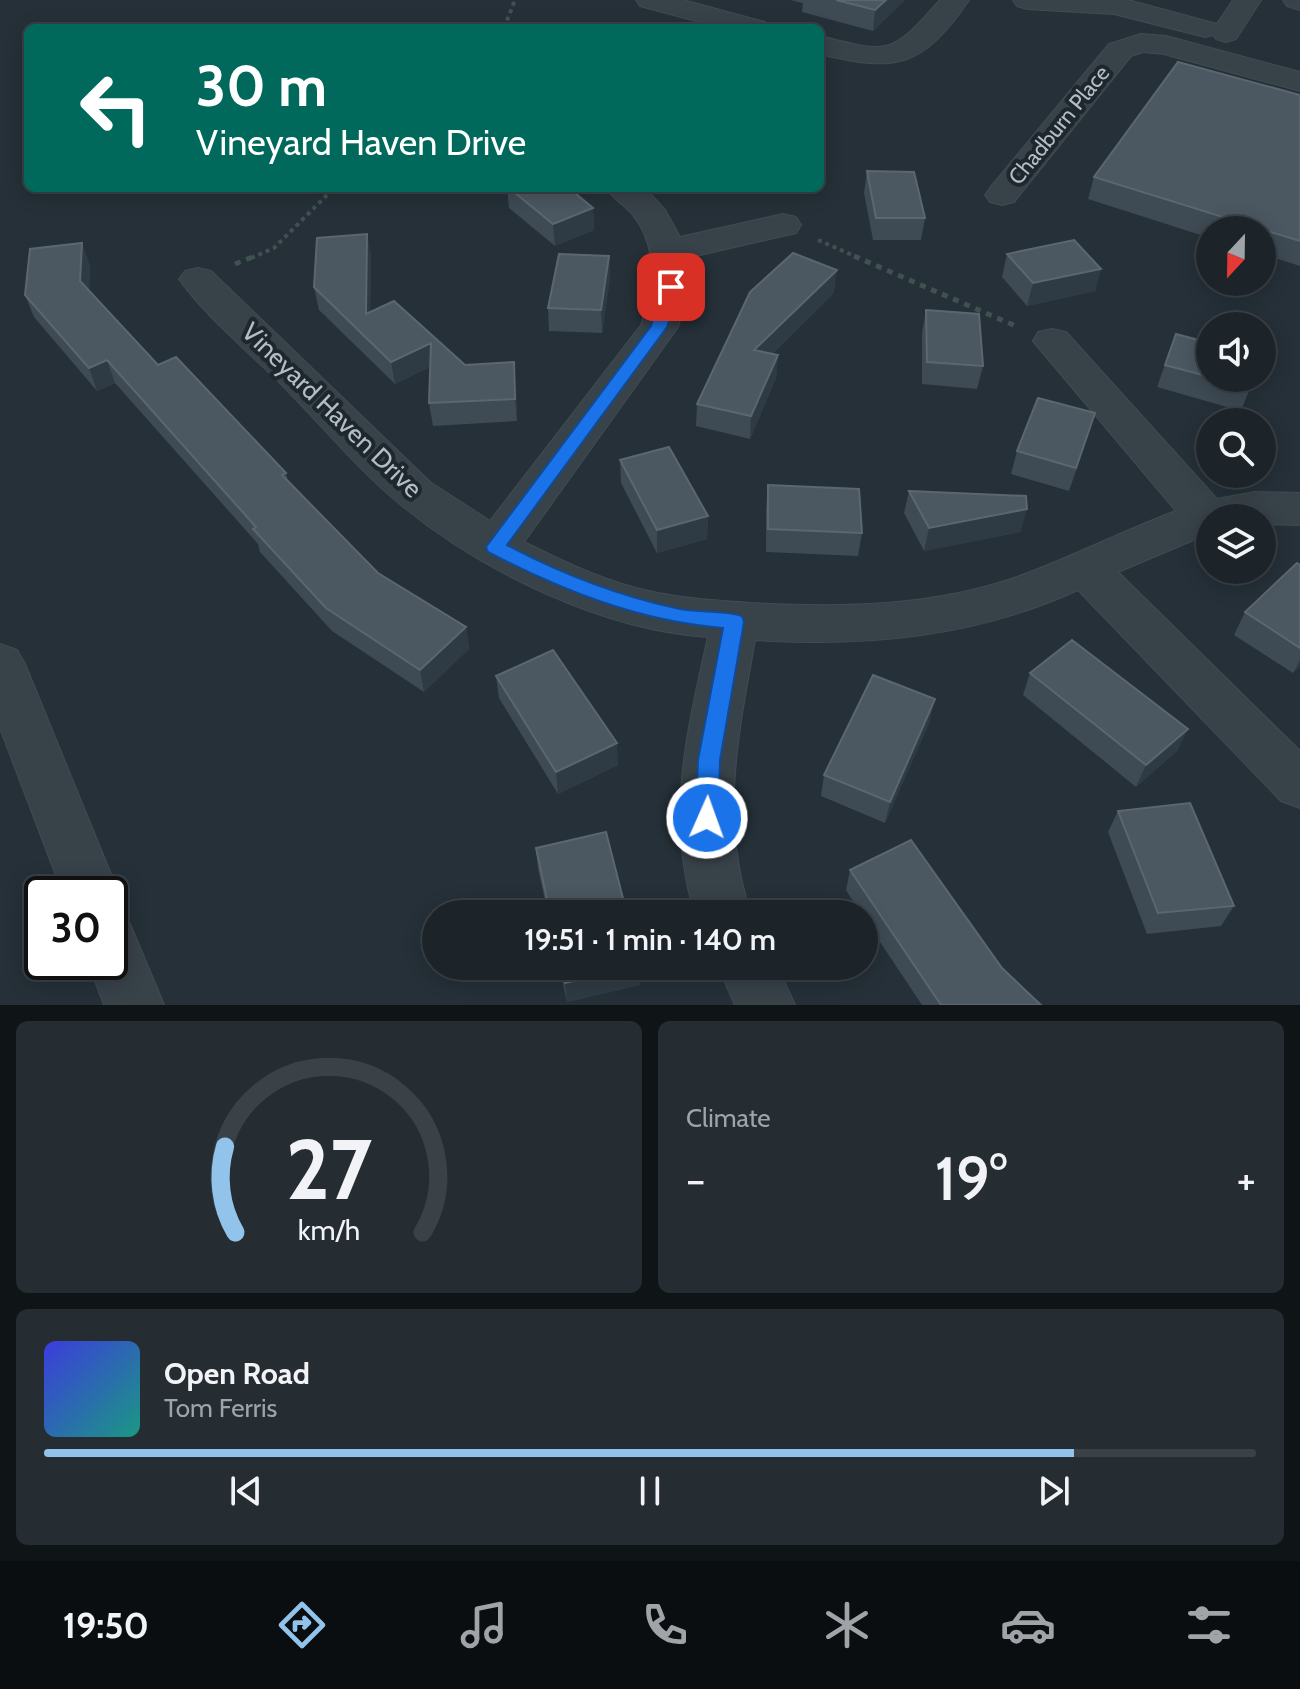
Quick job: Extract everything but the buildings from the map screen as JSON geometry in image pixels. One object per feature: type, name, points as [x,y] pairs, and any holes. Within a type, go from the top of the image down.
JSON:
[{"type":"street","points":[[650,0],[740,24]]},
{"type":"street","points":[[824,46],[871,58],[892,57],[909,51],[955,0]]},
{"type":"street","points":[[1027,0],[1114,5],[1285,49]]},
{"type":"street","points":[[1226,33],[1247,0]]},
{"type":"street","name":"Chadburn Place","points":[[1002,195],[1120,50],[1141,43],[1166,45],[1300,82]]},
{"type":"street","points":[[495,547],[659,327],[671,287],[668,251],[652,215],[627,192]]},
{"type":"street","points":[[668,251],[783,225]]},
{"type":"street","name":"Vineyard Haven Drive","points":[[198,279],[415,493],[495,547],[556,579],[632,605],[684,617],[735,622],[809,625],[897,622],[961,610],[1036,589],[1196,521]]},
{"type":"street","points":[[1052,341],[1196,505]]},
{"type":"street","name":"Vineyard Haven Drive","points":[[1276,508],[1300,509]]},
{"type":"street","points":[[1086,569],[1300,785]]},
{"type":"street","points":[[720,900],[707,848],[709,760],[735,622]]},
{"type":"street","points":[[0,664],[84,876]]},
{"type":"street","points":[[124,980],[134,1005]]},
{"type":"street","points":[[753,980],[765,1005]]},
{"type":"path","points":[[506,24],[515,0]]},
{"type":"path","points":[[198,279],[274,248],[331,192]]},
{"type":"path","points":[[783,225],[1052,341]]},
{"type":"route","points":[[671,287],[659,327],[495,547],[556,579],[632,605],[684,617],[735,622],[709,760],[707,818]]}]
